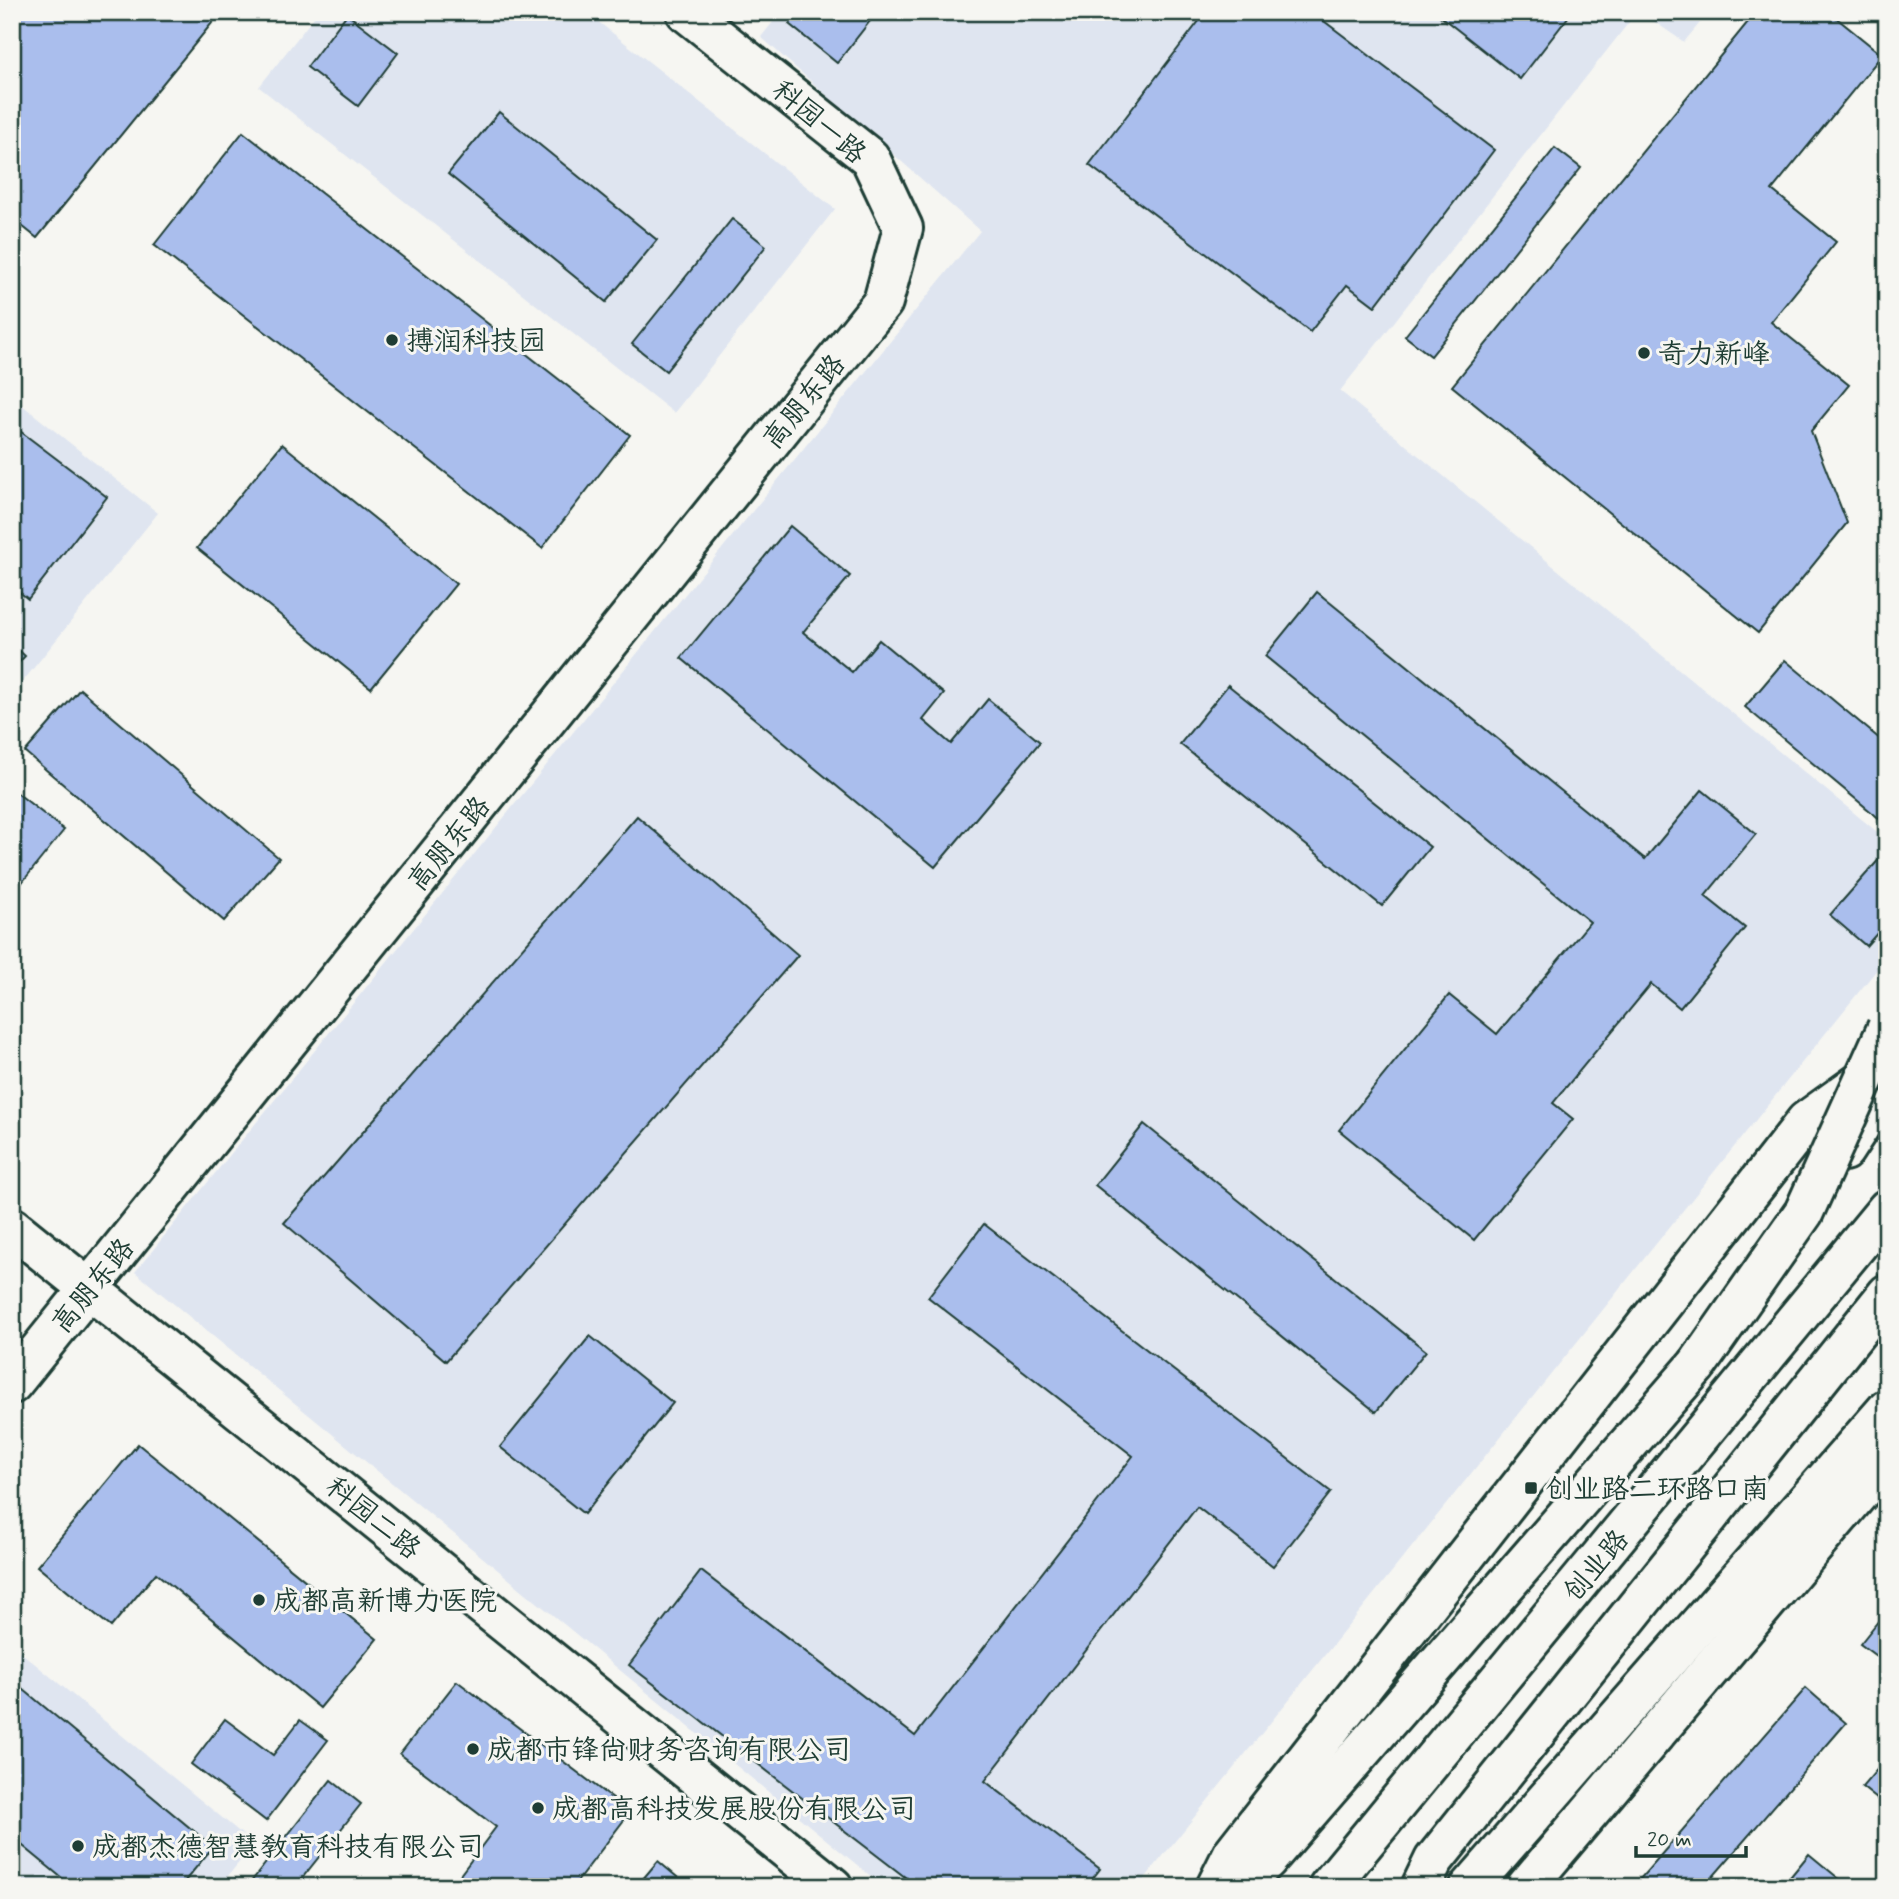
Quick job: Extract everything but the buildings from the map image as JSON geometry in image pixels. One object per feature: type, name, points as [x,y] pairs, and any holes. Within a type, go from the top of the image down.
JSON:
[{"type":"main road","name":"科园一路","points":[[686,12],[870,158],[902,228],[883,302]]},
{"type":"main road","name":"高朋东路","points":[[12,1384],[883,302]]},
{"type":"main road","points":[[1804,1212],[1887,1028]]},
{"type":"main road","points":[[1216,1887],[1233,1853],[1806,1121],[1887,1063]]},
{"type":"main road","points":[[1240,1887],[1267,1860],[1697,1365],[1804,1212],[1887,1085]]},
{"type":"main road","name":"创业路","points":[[1328,1887],[1887,1209]]},
{"type":"main road","name":"科园二路","points":[[12,1227],[833,1887]]},
{"type":"main road","name":"创业路","points":[[1421,1887],[1434,1860],[1887,1294]]},
{"type":"main road","points":[[1470,1887],[1886,1410]]},
{"type":"main road","points":[[1526,1887],[1887,1460]]},
{"type":"shaded area","points":[[318,12],[586,12],[835,209],[674,413],[259,87]]},
{"type":"shaded area","points":[[781,12],[1637,12],[1340,391],[1887,840],[1887,957],[1138,1887],[884,1887],[135,1272],[980,231],[761,37]]},
{"type":"shaded area","points":[[1640,12],[1709,12],[1684,42]]},
{"type":"shaded area","points":[[12,397],[158,513],[12,695]]},
{"type":"shaded area","points":[[12,1645],[254,1844],[219,1887],[12,1887]]},
{"type":"place","name":"搏润科技园","points":[[392,340]]},
{"type":"place","name":"奇力新峰","points":[[1644,353]]},
{"type":"place","name":"创业路二环路口南","points":[[1531,1488]]},
{"type":"place","name":"成都高新博力医院","points":[[259,1600]]},
{"type":"place","name":"成都市锋尚财务咨询有限公司","points":[[473,1749]]},
{"type":"place","name":"成都高科技发展股份有限公司","points":[[538,1808]]},
{"type":"place","name":"成都杰德智慧教育科技有限公司","points":[[78,1846]]}]
